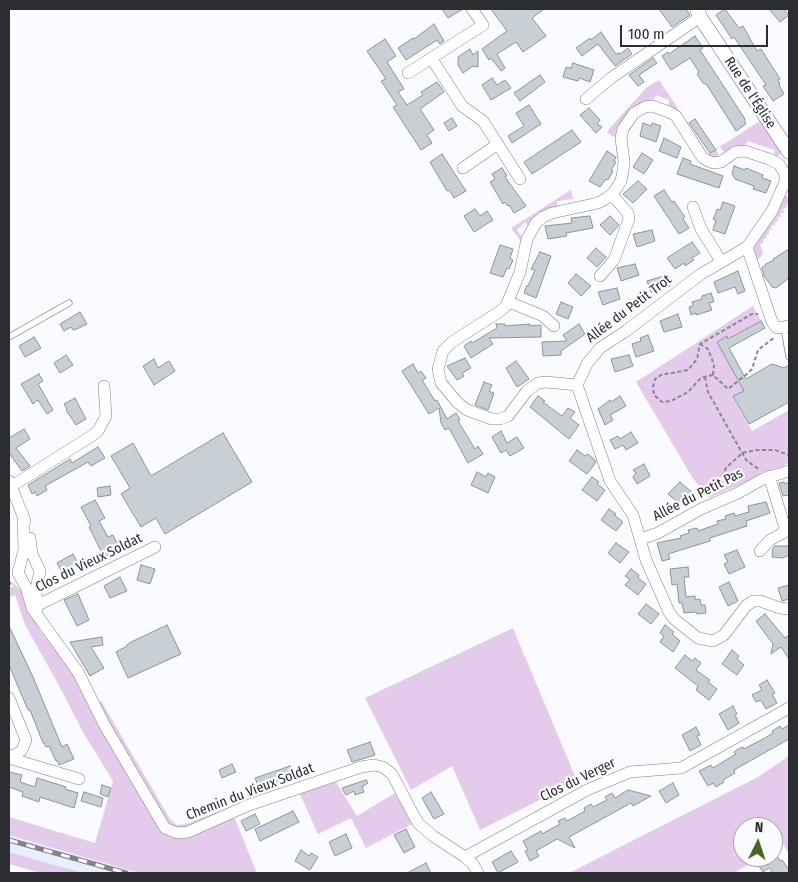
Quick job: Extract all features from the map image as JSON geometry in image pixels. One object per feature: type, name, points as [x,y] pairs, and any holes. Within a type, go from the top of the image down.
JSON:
[{"type":"street","points":[[408,73],[483,25],[472,9]]},
{"type":"street","points":[[586,99],[611,78],[699,13]]},
{"type":"street","name":"Rue de l'Église","points":[[699,13],[789,152]]},
{"type":"street","points":[[432,59],[462,106],[483,121],[520,178]]},
{"type":"street","points":[[577,385],[538,383],[527,391],[508,416],[492,419],[467,410],[446,391],[438,374],[439,363],[443,351],[452,342],[503,310],[520,272],[527,239],[536,223],[547,215],[598,203],[612,195],[619,185],[624,171],[621,138],[623,129],[634,113],[648,106],[676,116],[700,154],[708,161],[714,163],[721,162],[735,152],[745,151],[779,164],[789,158]]},
{"type":"street","points":[[462,168],[498,144]]},
{"type":"street","name":"Allée du Petit Trot","points":[[577,385],[590,360],[600,348],[621,336],[693,279],[747,247],[772,211],[784,186],[785,174],[779,164]]},
{"type":"street","points":[[600,276],[614,260],[629,219],[628,213],[612,195]]},
{"type":"street","points":[[693,207],[700,229],[721,261]]},
{"type":"street","points":[[747,247],[773,325],[777,328],[786,327]]},
{"type":"street","points":[[508,302],[543,316],[554,326]]},
{"type":"street","name":"Allée du Petit Pas","points":[[577,385],[608,475],[613,486],[630,509],[641,539],[646,560],[669,612],[677,623],[698,638],[708,641],[720,638],[746,606],[753,602],[760,601],[789,609]]},
{"type":"street","points":[[10,483],[98,431],[106,416],[104,386]]},
{"type":"street","name":"Allée du Petit Pas","points":[[641,539],[658,533],[769,476],[789,471]]},
{"type":"street","points":[[760,551],[770,540],[783,533],[785,528],[769,476]]},
{"type":"street","name":"Chemin du Vieux Soldat","points":[[10,483],[23,514],[28,529],[32,554],[37,563]]},
{"type":"street","name":"Chemin du Vieux Soldat","points":[[23,514],[24,550],[18,571],[32,608],[78,672],[105,726],[145,792],[162,825],[169,831],[177,833],[188,832],[241,808],[361,767],[374,765],[386,768],[392,774],[419,824],[433,836],[466,857],[478,873]]},
{"type":"street","name":"Clos du Vieux Soldat","points":[[36,606],[155,547]]},
{"type":"street","points":[[29,560],[37,563],[40,569],[39,577],[30,583],[18,571],[29,560]]},
{"type":"street","name":"Chemin du Vieux Soldat","points":[[39,577],[36,589],[36,606],[40,618]]},
{"type":"street","points":[[9,698],[26,740],[22,750],[9,757]]},
{"type":"street","name":"Clos du Verger","points":[[466,857],[587,790],[630,772],[681,768],[789,708]]},
{"type":"street","points":[[9,757],[79,779]]},
{"type":"lane","points":[[9,337],[69,303]]},
{"type":"lane","points":[[786,327],[789,357]]},
{"type":"path","points":[[714,375],[700,379],[688,392],[671,400],[662,402],[654,394],[655,379],[661,375],[688,370],[697,359],[700,344],[752,314],[768,313]]},
{"type":"path","points":[[700,344],[708,348],[712,355],[714,375],[728,389],[752,369],[758,350],[773,340],[786,327]]},
{"type":"path","points":[[705,377],[708,392],[742,454],[747,461],[769,476]]},
{"type":"path","points":[[717,502],[719,481],[726,468],[742,454],[758,450],[774,450],[789,455]]},
{"type":"path","points":[[9,581],[9,586]]},
{"type":"shaded area","points":[[659,80],[708,154],[760,121],[780,152],[780,155],[773,156],[775,150],[747,141],[745,146],[735,146],[724,152],[720,147],[716,150],[719,155],[715,157],[707,155],[668,106],[669,100],[656,95],[653,101],[644,102],[635,107],[618,158],[615,137],[607,133],[609,129],[646,88]]},
{"type":"shaded area","points":[[571,190],[574,204],[572,199],[557,201],[558,208],[529,227],[525,222],[517,230],[523,239],[522,243],[511,228]]},
{"type":"shaded area","points":[[785,194],[789,199],[789,204],[786,205],[787,208],[783,209],[784,213],[780,213],[781,217],[777,217],[778,221],[775,222],[775,225],[771,226],[772,229],[769,230],[769,234],[763,239],[763,243],[760,244],[763,253],[760,258],[755,259],[753,248]]},
{"type":"shaded area","points":[[753,306],[761,321],[728,339],[726,336],[717,342],[744,391],[733,397],[752,431],[789,410],[789,462],[784,466],[763,472],[746,482],[709,498],[692,477],[636,382]]},
{"type":"shaded area","points":[[11,581],[22,591],[40,631],[67,664],[91,706],[101,701],[170,819],[177,825],[186,824],[230,807],[257,873],[139,873],[9,835],[9,817],[95,843],[113,781],[84,734],[25,625],[15,595],[9,597],[9,588],[13,586]]},
{"type":"shaded area","points":[[513,628],[577,781],[480,830],[452,766],[411,790],[365,698]]},
{"type":"shaded area","points":[[789,756],[789,854],[783,844],[783,817],[733,817],[733,867],[744,867],[734,873],[569,873],[758,777]]},
{"type":"shaded area","points":[[336,782],[357,816],[395,793],[412,824],[366,848],[351,818],[318,834],[299,792]]},
{"type":"shaded area","points":[[9,835],[139,873],[83,873],[9,852]]},
{"type":"shaded area","points":[[9,852],[83,873],[40,873],[9,864]]},
{"type":"building","points":[[442,9],[463,9],[448,18]]},
{"type":"building","points":[[491,9],[544,9],[532,18],[546,36],[523,52],[516,42],[497,54],[505,68],[501,71],[491,58],[489,60],[482,49],[507,31]]},
{"type":"building","points":[[659,9],[686,9],[690,15],[672,27]]},
{"type":"building","points":[[725,9],[739,28],[743,26],[757,51],[761,49],[780,79],[778,80],[779,85],[784,94],[773,101],[763,86],[766,85],[734,37],[732,39],[716,15]]},
{"type":"building","points":[[769,9],[784,9],[789,15],[780,22]]},
{"type":"building","points":[[434,24],[444,41],[440,44],[437,40],[406,60],[398,48]]},
{"type":"building","points":[[601,32],[616,54],[620,54],[628,48],[632,54],[615,66],[598,44],[582,56],[576,48]]},
{"type":"building","points":[[695,36],[703,48],[700,50],[745,119],[746,124],[736,131],[707,85],[703,83],[697,74],[699,72],[690,58],[671,70],[662,56],[668,52],[669,54]]},
{"type":"building","points":[[385,39],[396,56],[387,62],[404,89],[398,92],[407,105],[423,95],[421,92],[437,82],[444,92],[420,109],[434,130],[427,135],[432,143],[421,150],[393,107],[397,105],[381,81],[386,79],[367,51]]},
{"type":"building","points":[[470,49],[473,55],[478,51],[478,67],[473,66],[463,73],[458,65],[458,57]]},
{"type":"building","points":[[653,58],[657,63],[639,75],[644,82],[638,86],[629,75]]},
{"type":"building","points":[[573,63],[594,70],[590,82],[579,78],[578,81],[563,77],[566,67],[571,68]]},
{"type":"building","points":[[540,75],[545,82],[520,101],[514,93]]},
{"type":"building","points":[[492,78],[497,85],[505,80],[511,88],[491,100],[482,85]]},
{"type":"building","points":[[529,105],[541,124],[512,143],[508,136],[524,126],[516,113]]},
{"type":"building","points":[[589,108],[600,120],[597,124],[602,127],[596,133],[580,115]]},
{"type":"building","points":[[452,118],[457,126],[449,131],[444,123]]},
{"type":"building","points":[[695,119],[716,150],[710,153],[689,123]]},
{"type":"building","points":[[643,123],[651,126],[652,123],[661,126],[656,142],[640,136]]},
{"type":"building","points":[[572,130],[581,142],[532,174],[524,162]]},
{"type":"building","points":[[664,138],[681,147],[677,158],[659,151]]},
{"type":"building","points":[[607,151],[616,157],[614,161],[616,162],[608,180],[606,179],[600,187],[589,181]]},
{"type":"building","points":[[642,153],[653,160],[644,174],[633,167]]},
{"type":"building","points":[[442,154],[466,191],[454,198],[449,190],[447,191],[430,162]]},
{"type":"building","points":[[683,158],[691,161],[690,164],[723,176],[719,188],[677,174]]},
{"type":"building","points":[[734,166],[745,170],[746,168],[763,175],[762,178],[771,181],[766,193],[753,189],[754,186],[735,179],[732,174]]},
{"type":"building","points":[[502,168],[507,176],[505,177],[526,206],[514,213],[509,205],[505,202],[503,204],[490,182],[495,179],[492,174]]},
{"type":"building","points":[[638,181],[647,189],[633,203],[623,194]]},
{"type":"building","points":[[664,190],[685,217],[683,219],[689,228],[679,234],[654,196]]},
{"type":"building","points":[[723,202],[735,206],[725,234],[713,230],[716,220],[713,219],[717,209],[720,210]]},
{"type":"building","points":[[475,209],[480,216],[487,211],[493,220],[474,232],[464,216]]},
{"type":"building","points":[[590,216],[593,228],[566,233],[567,236],[548,239],[545,226],[572,223],[571,218]]},
{"type":"building","points":[[610,216],[619,225],[610,235],[600,225]]},
{"type":"building","points":[[652,230],[655,241],[637,247],[633,234]]},
{"type":"building","points":[[692,242],[700,253],[685,266],[684,263],[675,269],[667,258]]},
{"type":"building","points":[[500,245],[513,249],[510,258],[513,260],[503,277],[490,273]]},
{"type":"building","points":[[596,248],[606,257],[597,267],[587,258]]},
{"type":"building","points":[[789,249],[789,278],[776,288],[772,287],[764,276],[762,268]]},
{"type":"building","points":[[540,252],[551,256],[536,298],[524,293],[535,270],[531,269]]},
{"type":"building","points":[[635,264],[639,275],[621,281],[617,268]]},
{"type":"building","points":[[738,271],[745,291],[738,294],[735,287],[718,293],[714,282]]},
{"type":"building","points":[[576,274],[591,286],[581,296],[568,283]]},
{"type":"building","points":[[667,275],[670,286],[651,292],[647,281]]},
{"type":"building","points":[[617,288],[620,299],[603,305],[598,292]]},
{"type":"building","points":[[711,293],[714,302],[709,303],[712,310],[691,315],[689,307],[693,306],[692,302],[702,299],[702,296]]},
{"type":"building","points":[[561,302],[573,307],[568,319],[556,314]]},
{"type":"building","points":[[80,312],[87,324],[73,330],[71,327],[64,331],[60,324]]},
{"type":"building","points":[[678,314],[682,327],[664,332],[660,321]]},
{"type":"building","points":[[761,321],[765,328],[729,348],[746,379],[772,364],[784,368],[789,365],[789,402],[749,424],[733,396],[744,391],[717,342],[727,336],[728,339]]},
{"type":"building","points":[[496,324],[505,324],[505,326],[541,325],[541,337],[489,338],[493,344],[471,358],[464,346],[497,328]]},
{"type":"building","points":[[579,324],[585,334],[561,351],[561,355],[543,356],[542,342],[567,341],[563,335]]},
{"type":"building","points":[[648,335],[654,351],[636,357],[632,344],[641,341],[640,338]]},
{"type":"building","points":[[34,337],[41,348],[25,357],[19,346]]},
{"type":"building","points":[[66,355],[73,365],[60,373],[54,363]]},
{"type":"building","points":[[629,355],[633,366],[615,372],[611,359]]},
{"type":"building","points":[[465,358],[471,368],[462,373],[464,376],[457,380],[447,366]]},
{"type":"building","points":[[154,359],[158,368],[169,361],[175,371],[154,385],[143,366]]},
{"type":"building","points":[[516,361],[529,379],[517,387],[506,368]]},
{"type":"building","points":[[413,364],[418,373],[421,371],[426,378],[422,380],[435,401],[437,400],[447,419],[456,413],[460,420],[458,421],[475,449],[478,446],[483,454],[468,463],[449,428],[445,430],[441,423],[439,408],[429,414],[402,371]]},
{"type":"building","points":[[39,374],[43,381],[38,384],[53,410],[47,414],[38,400],[33,404],[21,384]]},
{"type":"building","points":[[484,382],[492,385],[489,391],[494,393],[488,410],[475,405]]},
{"type":"building","points":[[538,396],[562,416],[568,408],[575,412],[570,418],[579,425],[569,439],[530,407]]},
{"type":"building","points":[[620,396],[626,406],[610,415],[613,420],[605,425],[598,409],[610,400],[611,402]]},
{"type":"building","points":[[75,398],[86,419],[76,425],[64,404]]},
{"type":"building","points":[[24,429],[30,439],[16,448],[30,466],[22,471],[9,453],[9,438]]},
{"type":"building","points":[[501,431],[507,443],[517,437],[524,448],[510,456],[506,450],[501,453],[492,437]]},
{"type":"building","points":[[631,432],[638,443],[626,450],[623,445],[615,449],[610,440],[618,436],[620,439]]},
{"type":"building","points":[[223,433],[252,482],[165,534],[156,518],[141,527],[121,494],[130,488],[111,456],[133,443],[151,476]]},
{"type":"building","points":[[98,447],[105,458],[91,466],[88,462],[45,486],[47,490],[37,496],[35,492],[32,494],[28,485],[70,459],[72,463]]},
{"type":"building","points":[[577,450],[585,456],[588,454],[596,462],[587,474],[569,461]]},
{"type":"building","points":[[644,464],[650,476],[637,484],[633,477],[636,473],[633,470]]},
{"type":"building","points":[[477,472],[486,477],[488,473],[495,477],[488,493],[471,485]]},
{"type":"building","points":[[592,477],[605,490],[597,501],[582,490]]},
{"type":"building","points":[[680,482],[694,494],[682,506],[668,494]]},
{"type":"building","points":[[784,482],[785,484],[789,482],[789,495],[783,496],[779,483]]},
{"type":"building","points":[[110,486],[111,495],[98,497],[97,488]]},
{"type":"building","points":[[95,500],[105,518],[99,521],[108,537],[113,535],[117,544],[109,550],[111,553],[104,557],[81,507]]},
{"type":"building","points":[[766,502],[770,513],[746,521],[747,526],[710,538],[710,541],[668,554],[670,559],[662,561],[657,543],[681,538],[680,536],[689,533],[688,530],[697,528],[698,531],[718,524],[717,521],[726,519],[725,516],[734,513],[735,516],[749,512],[748,506]]},
{"type":"building","points":[[609,509],[623,522],[616,531],[601,520]]},
{"type":"building","points":[[616,543],[629,552],[620,563],[608,553]]},
{"type":"building","points":[[775,546],[789,546],[789,555],[783,558],[772,557]]},
{"type":"building","points":[[737,550],[745,567],[729,574],[724,564],[728,562],[724,555]]},
{"type":"building","points":[[73,554],[78,564],[62,572],[57,563]]},
{"type":"building","points":[[141,565],[155,569],[150,584],[137,580]]},
{"type":"building","points":[[688,567],[689,577],[684,577],[686,597],[695,596],[695,600],[700,599],[701,605],[705,605],[706,613],[684,613],[682,603],[679,603],[677,584],[672,585],[670,569]]},
{"type":"building","points":[[631,569],[646,584],[638,595],[625,585],[630,579],[625,576]]},
{"type":"building","points":[[120,577],[127,591],[110,598],[104,586]]},
{"type":"building","points":[[729,582],[738,601],[728,606],[719,587]]},
{"type":"building","points":[[789,585],[789,599],[782,601],[778,588]]},
{"type":"building","points":[[78,594],[89,620],[77,626],[64,600]]},
{"type":"building","points":[[646,604],[659,614],[651,624],[638,614]]},
{"type":"building","points":[[765,614],[785,638],[789,635],[789,659],[781,647],[771,654],[773,644],[756,621]]},
{"type":"building","points":[[167,625],[181,654],[128,678],[116,652],[131,642]]},
{"type":"building","points":[[665,625],[674,632],[672,634],[680,641],[673,652],[660,642],[664,636],[660,633]]},
{"type":"building","points":[[9,626],[33,677],[62,747],[67,744],[74,759],[59,765],[49,746],[46,747],[43,743],[9,665]]},
{"type":"building","points":[[102,637],[103,645],[91,647],[104,668],[90,676],[70,642]]},
{"type":"building","points":[[732,650],[739,656],[737,659],[744,665],[737,675],[722,664]]},
{"type":"building","points":[[685,655],[692,661],[695,658],[701,663],[696,670],[710,680],[708,682],[717,689],[709,700],[696,690],[698,686],[675,668]]},
{"type":"building","points":[[767,680],[775,693],[772,694],[777,703],[766,709],[761,700],[756,702],[752,695],[762,690],[759,685]]},
{"type":"building","points":[[733,706],[739,723],[728,730],[719,714]]},
{"type":"building","points":[[789,725],[789,739],[734,770],[735,773],[716,787],[713,783],[708,786],[699,771],[711,765],[713,768],[736,754],[734,752],[738,749],[743,747],[744,749],[765,738],[780,726],[782,729]]},
{"type":"building","points":[[696,727],[700,735],[697,736],[701,745],[690,751],[682,735]]},
{"type":"building","points":[[370,742],[375,755],[352,762],[347,750]]},
{"type":"building","points":[[232,764],[236,772],[222,778],[219,770]]},
{"type":"building","points":[[290,766],[294,776],[285,779],[286,782],[261,792],[255,778]]},
{"type":"building","points":[[9,772],[22,775],[20,782],[35,787],[37,778],[66,787],[65,789],[78,793],[74,808],[40,797],[39,802],[22,796],[23,792],[9,787]]},
{"type":"building","points":[[366,780],[368,783],[362,787],[364,792],[355,795],[354,791],[346,795],[342,788]]},
{"type":"building","points":[[673,783],[679,795],[666,803],[659,791]]},
{"type":"building","points":[[102,785],[111,788],[108,797],[100,794]]},
{"type":"building","points":[[628,790],[651,796],[633,806],[631,803],[569,837],[575,848],[557,839],[536,851],[539,856],[530,861],[525,851],[528,850],[523,841],[541,831],[542,834],[560,824],[558,821],[565,818],[567,821],[585,811],[584,808],[591,804],[593,807],[607,800],[605,797],[612,793],[615,798]]},
{"type":"building","points":[[84,792],[103,798],[101,807],[81,801]]},
{"type":"building","points":[[431,792],[444,814],[434,819],[422,798]]},
{"type":"building","points":[[293,811],[299,822],[260,841],[255,829]]},
{"type":"building","points":[[255,814],[260,824],[246,831],[241,821]]},
{"type":"building","points":[[406,829],[415,847],[404,853],[394,835]]},
{"type":"building","points":[[346,834],[352,848],[335,856],[329,842]]},
{"type":"building","points":[[301,850],[309,856],[311,853],[318,857],[310,870],[295,861]]},
{"type":"building","points":[[511,851],[518,862],[498,873],[492,862]]},
{"type":"building","points":[[783,861],[789,870],[789,873],[773,873],[769,868],[763,872],[759,867],[783,867]]},
{"type":"building","points":[[426,863],[431,873],[407,873]]},
{"type":"railway","points":[[9,840],[126,873]]}]
